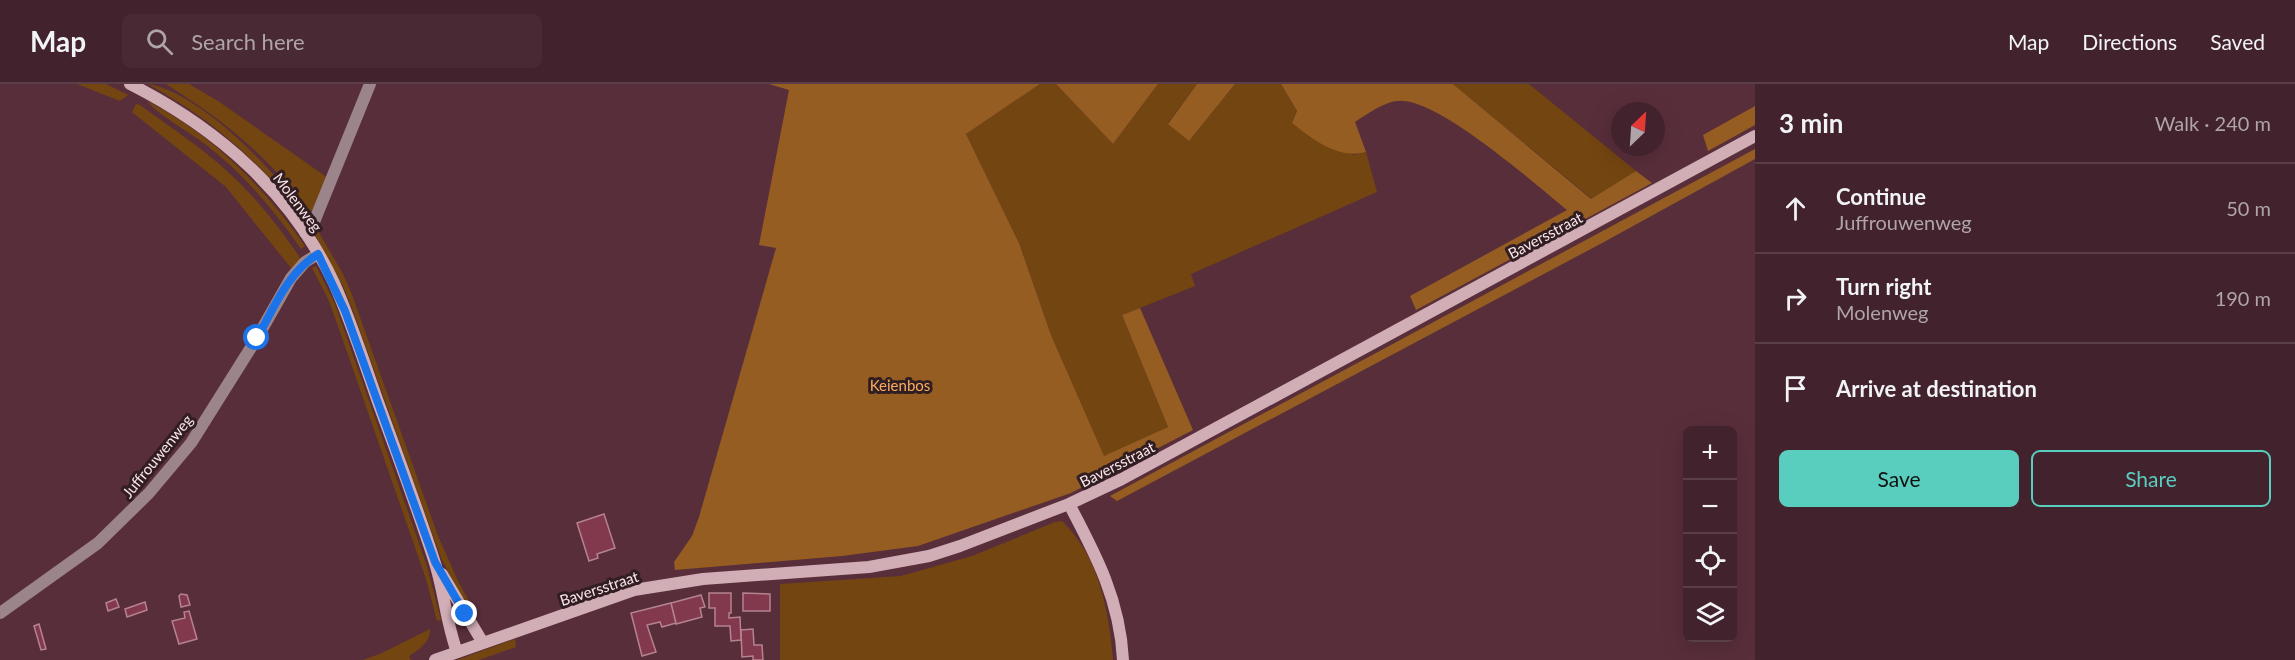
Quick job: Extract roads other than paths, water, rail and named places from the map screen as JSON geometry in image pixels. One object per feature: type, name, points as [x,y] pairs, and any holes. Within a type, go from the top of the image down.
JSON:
[{"type":"main road","name":"Molenweg","points":[[130,84],[176,109],[206,129],[234,152],[263,179],[305,233],[318,254],[345,311],[435,562],[457,652]]},
{"type":"main road","name":"Baversstraat","points":[[435,660],[634,590],[703,579],[869,567],[929,556],[1069,504],[1143,468],[1755,136]]},
{"type":"main road","points":[[1069,504],[1099,560],[1115,604],[1123,660]]},
{"type":"main road","name":"Molenweg","points":[[435,562],[483,643]]},
{"type":"street","points":[[305,233],[314,222],[370,84]]},
{"type":"street","name":"Juffrouwenweg","points":[[0,613],[98,543],[149,494],[191,443],[257,338],[291,278],[305,262],[318,254]]},
{"type":"park label","name":"Keienbos","points":[[900,385]]}]
